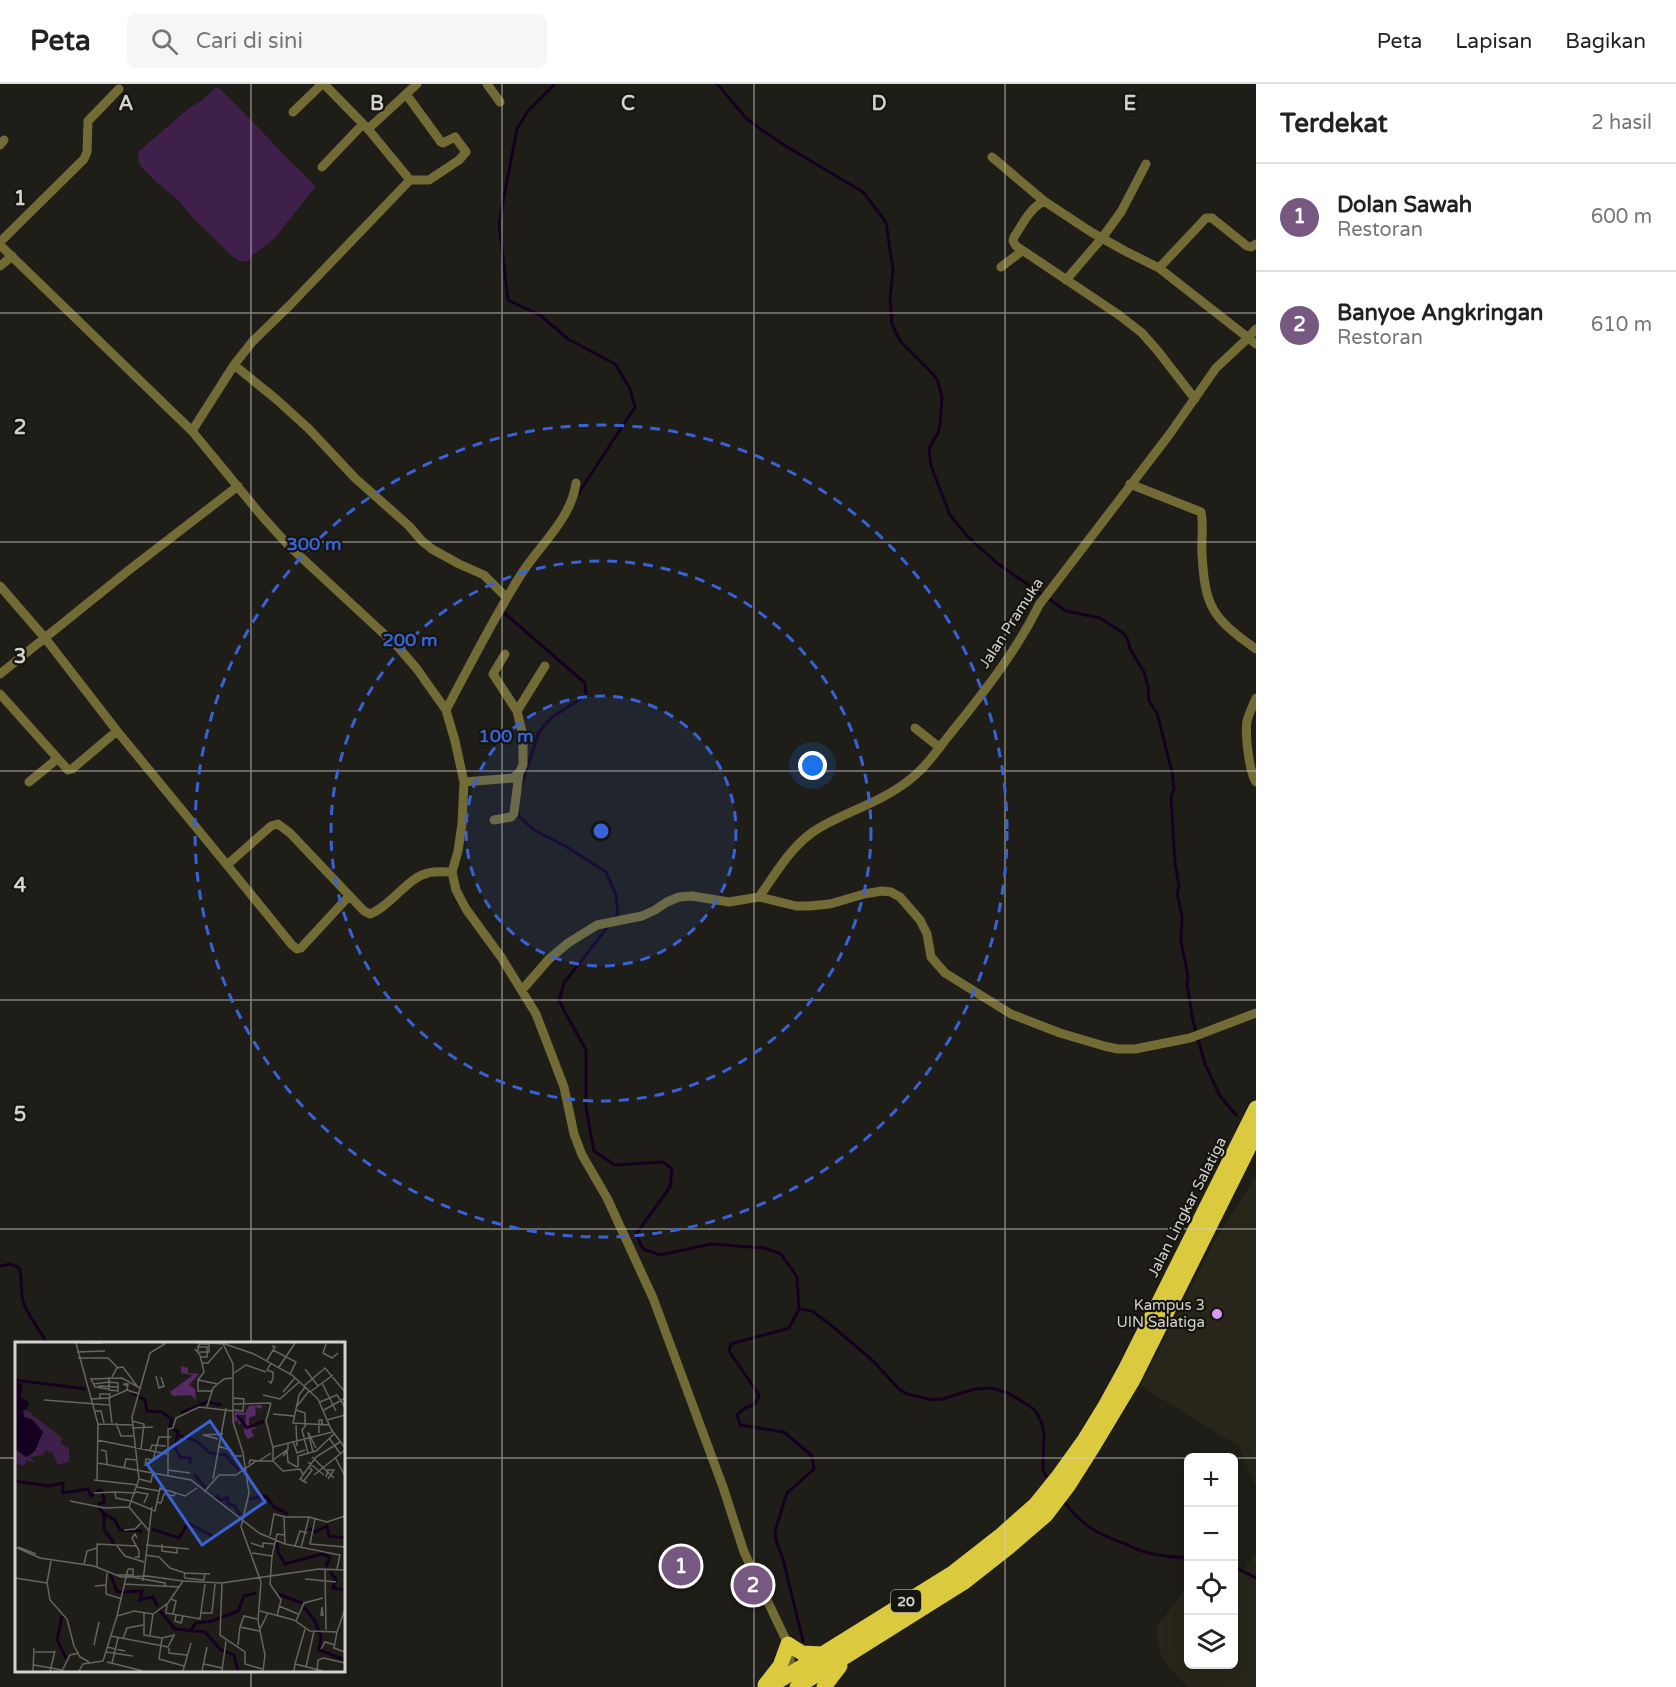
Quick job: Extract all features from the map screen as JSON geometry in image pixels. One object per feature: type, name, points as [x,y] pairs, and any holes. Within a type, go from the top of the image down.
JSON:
[{"type":"highway","name":"Jalan Lingkar Salatiga","points":[[1062,1482],[1120,1378],[1256,1108]]},
{"type":"highway","name":"Jalan Lingkar Salatiga","points":[[769,1687],[796,1683],[849,1654],[963,1583],[1005,1541],[1041,1510],[1114,1414],[1256,1133]]},
{"type":"highway","name":"Jalan Lingkar Salatiga","points":[[796,1683],[822,1654],[1005,1541]]},
{"type":"highway","points":[[763,1687],[780,1666],[788,1644],[802,1653],[822,1654]]},
{"type":"highway","points":[[824,1687],[849,1654]]},
{"type":"street","points":[[293,112],[323,84],[366,127],[410,180]]},
{"type":"street","points":[[322,167],[417,84]]},
{"type":"street","points":[[487,84],[500,102]]},
{"type":"street","points":[[120,86],[88,122],[87,152],[84,159],[0,244],[192,431],[288,546],[398,647],[428,682],[446,710],[464,782],[462,824],[452,872],[456,890],[466,909],[501,957],[536,1014],[564,1087],[574,1134],[582,1155],[607,1198],[652,1298],[723,1487],[744,1552],[788,1644],[796,1683]]},
{"type":"street","points":[[192,431],[234,365],[252,342],[290,306],[410,180],[429,180],[466,154],[455,137],[441,142],[406,94]]},
{"type":"street","points":[[992,157],[1044,201],[1102,238],[1159,268],[1252,341]]},
{"type":"street","points":[[1066,280],[1121,212],[1146,164]]},
{"type":"street","points":[[1044,201],[1029,212],[1014,237],[1013,241],[1016,246],[1142,333],[1195,399]]},
{"type":"street","points":[[1159,268],[1206,218],[1212,218],[1247,246],[1251,247],[1256,244]]},
{"type":"street","points":[[1001,267],[1023,250]]},
{"type":"street","points":[[0,266],[12,256]]},
{"type":"street","name":"Jalan Pramuka","points":[[759,897],[806,838],[818,829],[893,792],[922,769],[981,696],[1026,631],[1039,605],[1169,435],[1216,368],[1252,341],[1256,329]]},
{"type":"street","points":[[234,365],[301,421],[355,478],[409,526],[422,541],[450,559],[484,575],[507,598]]},
{"type":"street","points":[[446,710],[507,598],[569,507],[576,483]]},
{"type":"street","points":[[1130,484],[1201,512],[1202,554],[1209,602],[1215,614],[1256,649]]},
{"type":"street","points":[[0,674],[238,486]]},
{"type":"street","points":[[0,586],[45,638],[117,731],[292,945],[297,949],[301,948],[349,896]]},
{"type":"street","points":[[494,820],[511,817],[514,813],[519,773],[523,765],[523,736],[517,711],[493,674],[505,654]]},
{"type":"street","points":[[517,711],[545,666]]},
{"type":"street","points":[[0,694],[67,770],[70,770],[117,731]]},
{"type":"street","points":[[1256,698],[1249,712],[1247,723],[1251,774],[1256,782]]},
{"type":"street","points":[[915,728],[939,747]]},
{"type":"street","points":[[29,782],[57,759]]},
{"type":"street","points":[[464,782],[513,778],[519,773]]},
{"type":"street","points":[[227,866],[270,826],[278,824],[290,833],[364,911],[370,914],[384,906],[422,875],[452,872]]},
{"type":"street","points":[[522,990],[549,959],[568,943],[597,926],[642,916],[679,897],[729,902],[759,897],[796,906],[809,906],[830,904],[882,891],[891,892],[900,897],[920,920],[927,934],[931,957],[938,966],[964,986],[1011,1014],[1060,1033],[1118,1049],[1135,1049],[1190,1038],[1256,1013]]},
{"type":"shaded area","points":[[216,87],[315,187],[275,238],[248,261],[239,261],[232,256],[178,200],[139,164],[138,152]]},
{"type":"shaded area","name":"Kampus 3 UIN Salatiga","points":[[1256,1176],[1256,1487],[1238,1446],[1141,1386],[1214,1242]]},
{"type":"shaded area","points":[[1256,1552],[1256,1687],[1187,1687],[1162,1659],[1157,1627],[1184,1590],[1184,1669],[1238,1669],[1238,1569],[1244,1570]]},
{"type":"waterway","points":[[555,84],[528,111],[517,129],[499,223],[508,300],[540,315],[568,339],[615,364],[630,389],[635,407],[576,497]]},
{"type":"waterway","points":[[717,84],[746,118],[762,130],[863,192],[886,222],[893,270],[890,298],[892,324],[900,341],[937,379],[942,397],[938,433],[929,448],[931,466],[950,515],[967,536],[997,563],[1066,611],[1100,618],[1123,633],[1128,640],[1130,649],[1144,672],[1149,701],[1157,713],[1172,772],[1174,789],[1171,797],[1175,863],[1179,886],[1177,893],[1182,916],[1181,942],[1188,976],[1187,985],[1193,1021],[1205,1064],[1220,1096],[1236,1115]]},
{"type":"waterway","points":[[502,611],[585,683],[586,695],[551,718],[539,732],[521,786]]},
{"type":"waterway","points":[[518,810],[519,816],[534,830],[606,872],[616,895],[618,914],[613,920]]},
{"type":"waterway","points":[[609,925],[564,983],[559,1001],[586,1050],[586,1108],[594,1151],[615,1165],[663,1162],[672,1169],[670,1187],[636,1234],[643,1249],[660,1255],[711,1244],[764,1248],[781,1254],[797,1277],[799,1309],[789,1328],[731,1344],[729,1351],[759,1395],[755,1404],[745,1408],[737,1415],[740,1425],[784,1432],[812,1456],[814,1469],[787,1493],[775,1531],[803,1641]]},
{"type":"waterway","points":[[0,1266],[11,1264],[19,1268],[23,1301],[46,1342]]},
{"type":"waterway","points":[[799,1309],[812,1311],[832,1326],[907,1394],[933,1400],[975,1389],[991,1388],[1008,1393],[1031,1407],[1042,1424],[1044,1433],[1043,1471],[1050,1481]]},
{"type":"waterway","points":[[1064,1501],[1082,1521],[1103,1535],[1148,1553],[1184,1558]]},
{"type":"waterway","points":[[1238,1569],[1256,1578]]},
{"type":"place","name":"Kampus 3 UIN Salatiga","points":[[1217,1314]]},
{"type":"place","name":"Dolan Sawah","points":[[681,1566]]},
{"type":"place","name":"Banyoe Angkringan","points":[[753,1585]]}]
